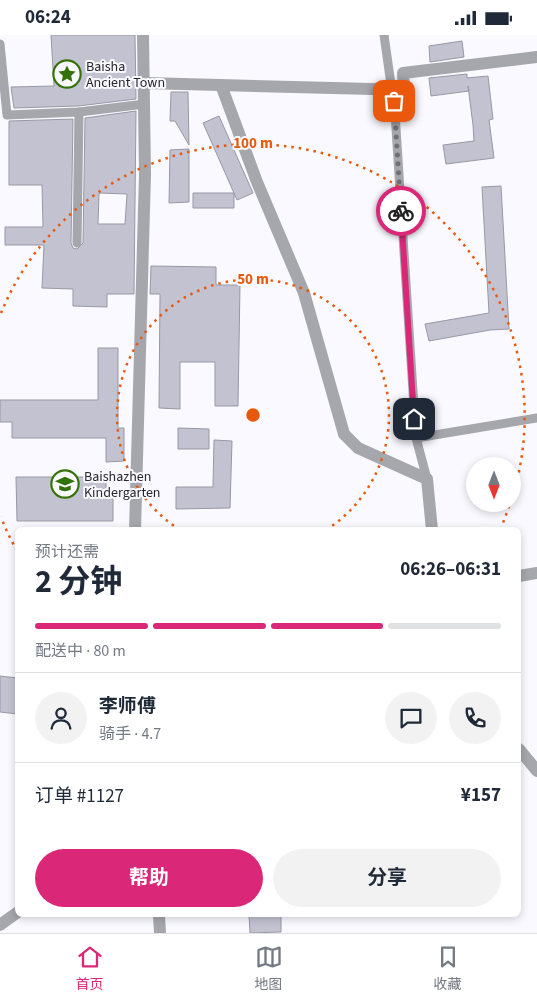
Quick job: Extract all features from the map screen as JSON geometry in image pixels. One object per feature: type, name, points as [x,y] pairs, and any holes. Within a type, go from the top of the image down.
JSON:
[{"type":"street","points":[[135,527],[142,341],[146,104],[143,35]]},
{"type":"street","points":[[145,83],[404,88],[403,73],[537,57]]},
{"type":"street","points":[[220,85],[257,182],[304,293],[344,434],[358,448],[427,479],[432,527]]},
{"type":"street","points":[[521,576],[537,573]]},
{"type":"street","points":[[521,751],[537,771]]},
{"type":"street","points":[[0,925],[15,914]]},
{"type":"street","points":[[159,917],[160,933]]},
{"type":"lane","points":[[384,35],[392,88],[416,438],[427,479]]},
{"type":"lane","points":[[0,44],[7,115],[79,112],[146,104]]},
{"type":"lane","points":[[77,243],[79,112]]},
{"type":"lane","points":[[416,438],[537,418]]},
{"type":"building","points":[[51,35],[135,35],[136,99],[78,106],[14,108],[11,87],[54,86]]},
{"type":"building","points":[[462,41],[464,57],[430,62],[429,46]]},
{"type":"building","points":[[467,74],[467,78],[488,76],[493,119],[489,120],[494,158],[446,164],[443,145],[474,141],[469,91],[431,96],[429,78]]},
{"type":"building","points":[[171,92],[188,92],[189,145],[175,121],[170,121]]},
{"type":"building","points":[[136,111],[134,294],[107,294],[107,307],[73,306],[73,289],[42,288],[44,245],[5,245],[5,227],[43,227],[42,185],[9,185],[9,121],[73,119],[71,243],[73,248],[77,249],[83,243],[85,118]],"holes":[[[99,193],[127,194],[125,224],[98,224]]]},
{"type":"building","points":[[219,116],[253,193],[237,200],[203,123]]},
{"type":"building","points":[[189,149],[189,202],[169,203],[170,150]]},
{"type":"building","points":[[501,186],[509,329],[490,330],[429,341],[425,324],[489,313],[482,187]]},
{"type":"building","points":[[193,193],[234,193],[234,208],[193,208]]},
{"type":"building","points":[[151,266],[216,267],[216,285],[240,285],[238,406],[215,406],[215,362],[180,362],[180,409],[159,408],[160,294],[150,294]]},
{"type":"building","points":[[98,348],[118,348],[118,428],[124,428],[124,461],[106,462],[106,438],[12,438],[12,422],[0,422],[0,400],[98,400]]},
{"type":"building","points":[[178,428],[209,429],[209,449],[178,449]]},
{"type":"building","points":[[214,440],[232,441],[230,508],[176,509],[176,487],[213,487]]},
{"type":"building","points":[[16,477],[106,477],[106,495],[113,495],[113,521],[17,521]]},
{"type":"building","points":[[0,676],[15,678],[15,714],[0,712]]},
{"type":"building","points":[[249,917],[281,917],[281,932],[250,933]]},
{"type":"way so far","points":[[394,101],[401,211]]},
{"type":"place","name":"Baisha Ancient Town","points":[[67,74]]},
{"type":"place","name":"Baishazhen Kindergarten","points":[[65,484]]},
{"type":"route","points":[[401,211],[414,419]]}]
